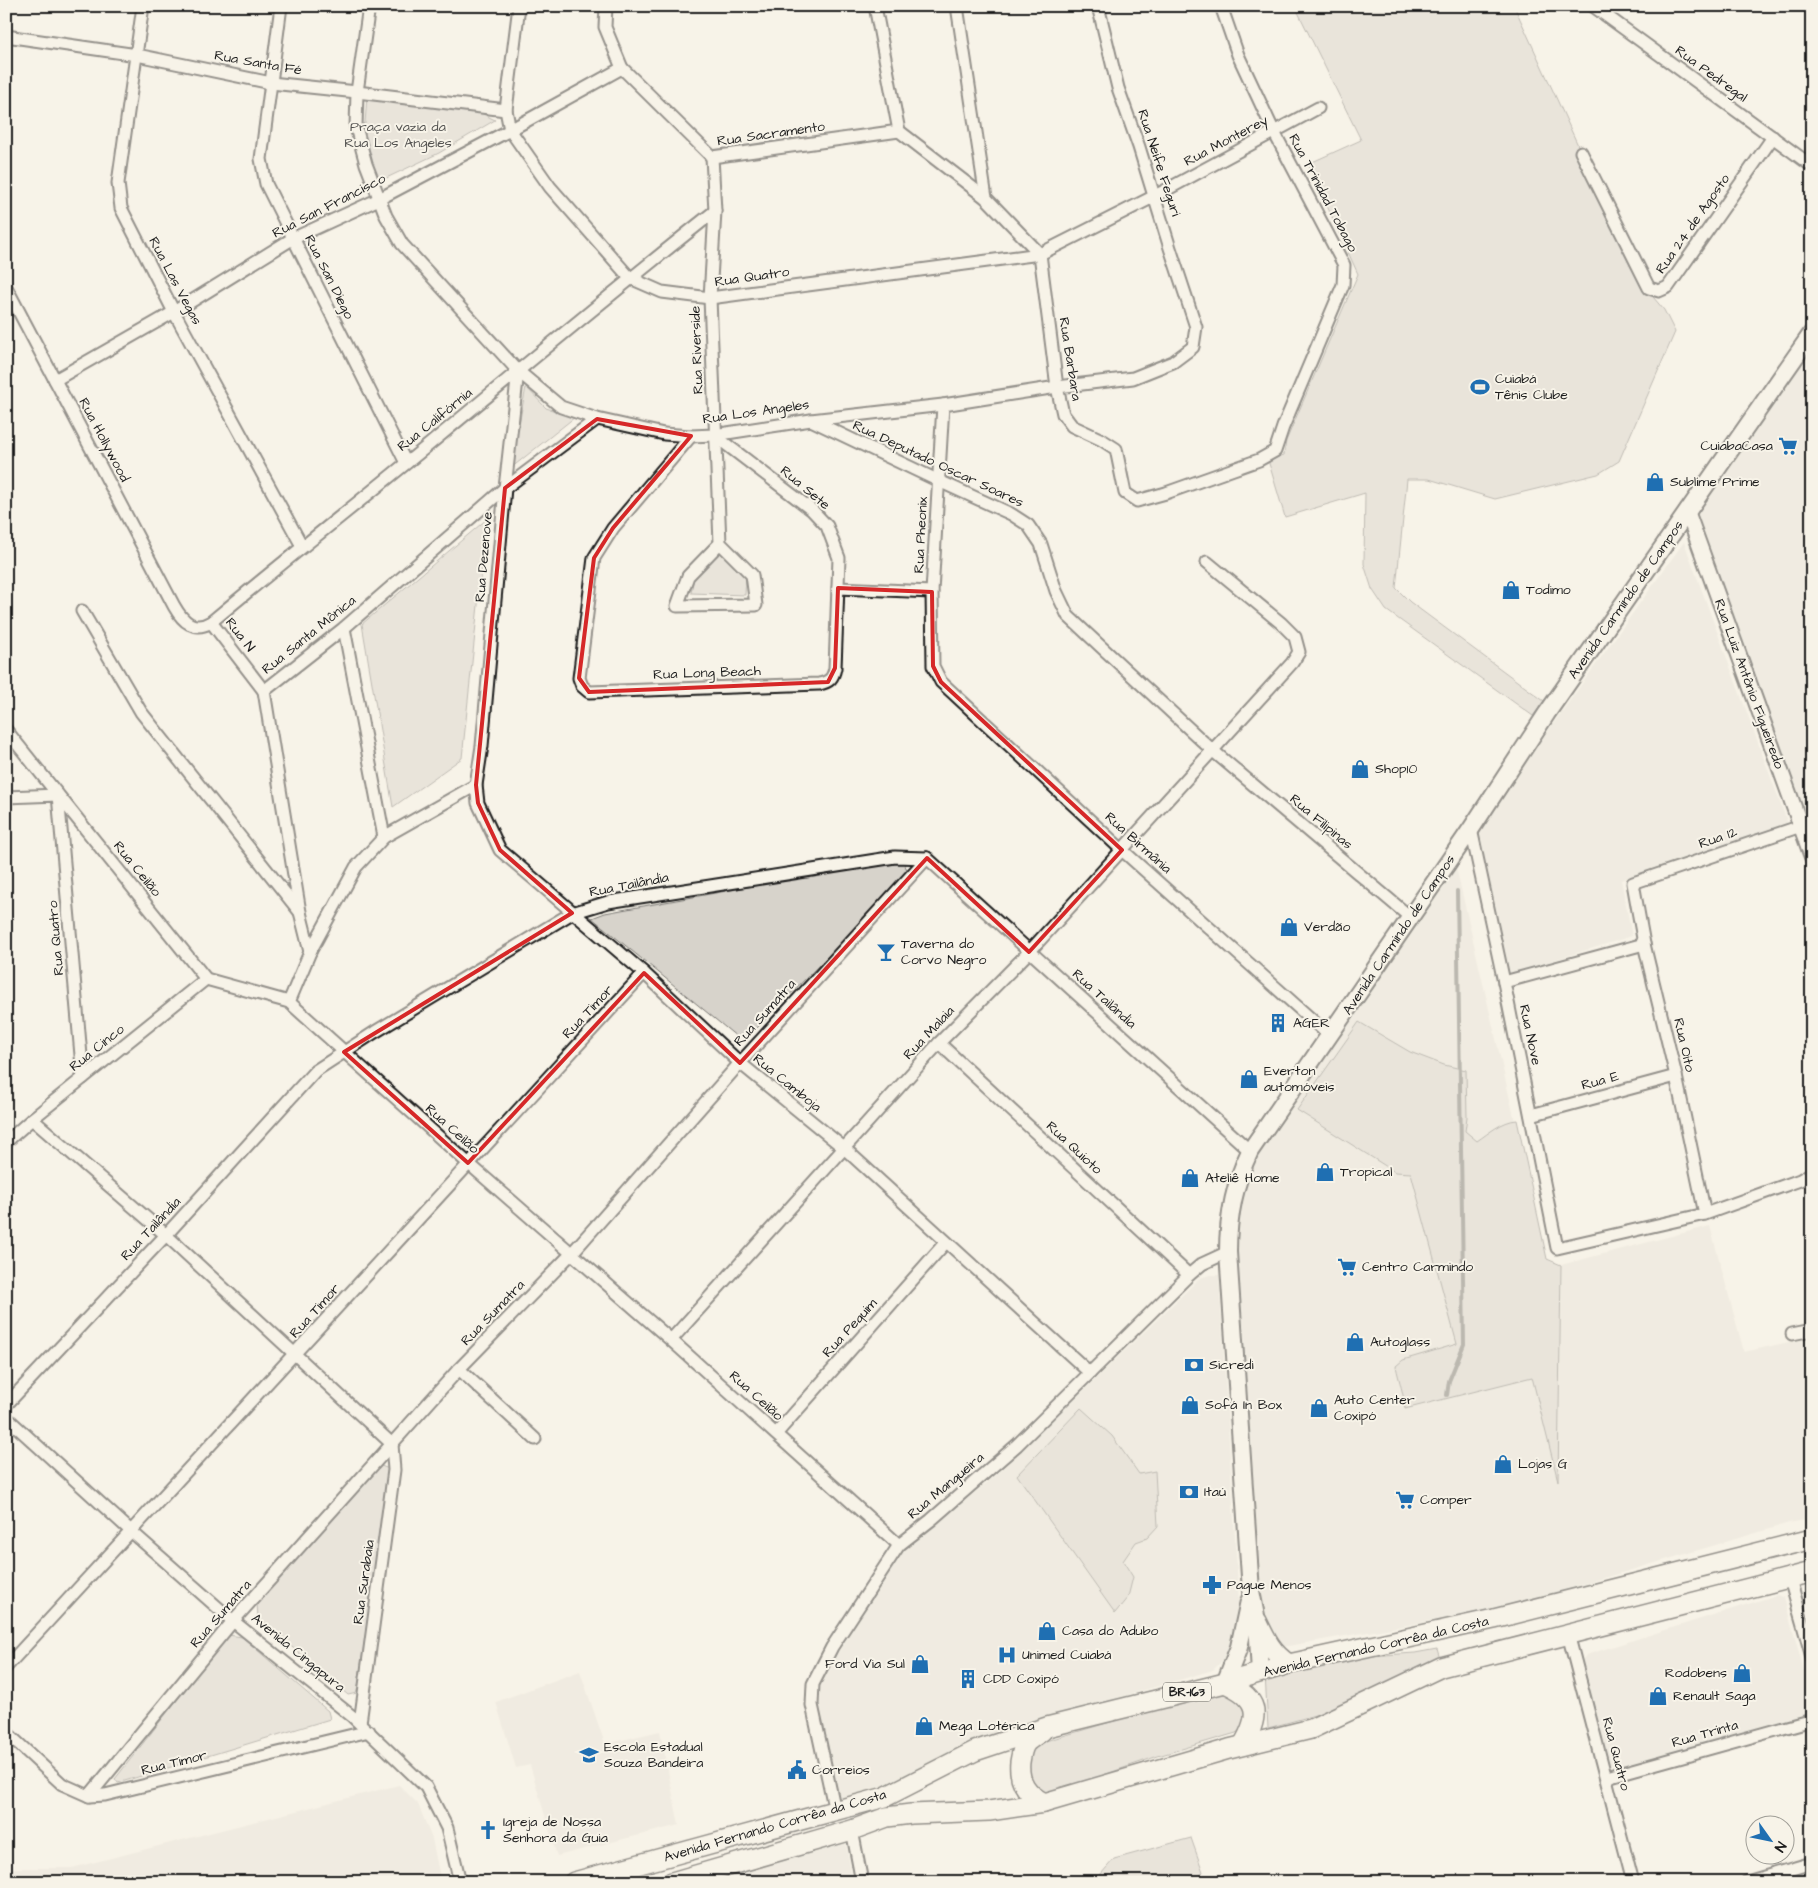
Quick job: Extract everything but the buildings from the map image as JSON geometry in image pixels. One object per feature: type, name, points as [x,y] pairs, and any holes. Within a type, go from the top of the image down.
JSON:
[{"type":"highway","name":"Avenida Fernando Corrêa da Costa","points":[[574,1882],[886,1797],[975,1751],[1047,1727],[1260,1674],[1289,1664],[1494,1619],[1812,1539]]},
{"type":"highway","name":"Avenida Fernando Corrêa da Costa","points":[[672,1882],[852,1830],[887,1817],[911,1814],[989,1811],[1044,1803],[1243,1745],[1311,1729],[1440,1668],[1812,1572]]},
{"type":"highway","points":[[1257,1621],[1272,1651],[1289,1664]]},
{"type":"highway","points":[[1243,1745],[1252,1730],[1260,1674]]},
{"type":"highway","points":[[1225,1683],[1241,1690],[1250,1698],[1254,1713]]},
{"type":"highway","points":[[1044,1803],[1032,1796],[1025,1788],[1019,1773],[1021,1755],[1026,1743],[1047,1727]]},
{"type":"main road","name":"Avenida Carmindo de Campos","points":[[1260,1674],[1257,1621],[1251,1591],[1228,1252],[1228,1227],[1234,1193],[1250,1151],[1548,713],[1812,333]]},
{"type":"main road","points":[[1225,1683],[1239,1647],[1251,1591]]},
{"type":"street","name":"Rua Las Vegas","points":[[144,6],[118,183],[121,208],[174,312],[302,546]]},
{"type":"street","name":"Rua San Diego","points":[[281,6],[261,159],[266,184],[406,463]]},
{"type":"street","name":"Rua Los Angeles","points":[[369,6],[357,92],[356,127],[366,164],[379,199],[402,244],[518,371],[562,407],[597,419],[664,434],[714,435],[811,420],[943,405],[1057,387],[1133,378],[1173,362],[1193,347],[1196,327]]},
{"type":"street","points":[[510,130],[506,110],[519,6]]},
{"type":"street","name":"Rua Sacramento","points":[[606,6],[605,27],[622,68],[712,158],[899,131]]},
{"type":"street","points":[[875,6],[899,131],[986,198],[1040,254]]},
{"type":"street","points":[[957,6],[986,198]]},
{"type":"street","name":"Rua Neife Feguri","points":[[1098,6],[1118,88],[1139,147],[1196,327]]},
{"type":"street","name":"Rua Trinidad Tobago","points":[[1221,6],[1238,55],[1274,132],[1344,265],[1343,285],[1283,427],[1275,451]]},
{"type":"street","name":"Rua Pedregal","points":[[1593,6],[1812,166]]},
{"type":"street","name":"Rua Santa Fé","points":[[6,36],[137,56],[272,83],[506,110]]},
{"type":"street","name":"Rua San Francisco","points":[[55,380],[174,312],[292,239],[379,199],[622,68]]},
{"type":"street","name":"Rua Monterey","points":[[1040,254],[1154,197],[1318,108]]},
{"type":"street","name":"Rua Quatro","points":[[510,130],[550,187],[630,278],[662,292],[710,298],[1040,254]]},
{"type":"street","name":"Rua 24 de Agosto","points":[[1581,152],[1649,288],[1659,291],[1668,287],[1773,137]]},
{"type":"street","name":"Rua Riverside","points":[[712,158],[715,211],[710,298],[714,435],[720,543]]},
{"type":"street","name":"Rua Califórnia","points":[[211,622],[630,278],[715,211]]},
{"type":"street","name":"Rua Barbara","points":[[1040,254],[1057,387],[1063,414],[1072,426],[1116,448],[1125,493],[1137,501],[1166,493],[1259,460],[1275,451]]},
{"type":"street","name":"Rua Hollywood","points":[[6,287],[174,606],[186,623],[196,627],[211,622]]},
{"type":"street","name":"Rua Dezenove","points":[[482,746],[505,488],[518,371]]},
{"type":"street","name":"Rua Pheonix","points":[[933,666],[932,592],[943,405]]},
{"type":"street","name":"Rua Santa Mônica","points":[[310,952],[300,912],[264,691],[344,628],[505,488],[597,419]]},
{"type":"street","name":"Rua Deputado Oscar Soares","points":[[811,420],[1012,514],[1028,525],[1041,544],[1056,590],[1068,616],[1212,750]]},
{"type":"street","name":"Rua Sete","points":[[714,435],[812,510],[827,526],[839,558],[835,668],[833,676]]},
{"type":"street","name":"Rua Long Beach","points":[[691,436],[613,528],[594,558],[580,678],[582,686],[589,692],[819,684],[828,682],[833,676]]},
{"type":"street","name":"Rua Luiz Antônio Figueiredo","points":[[1687,511],[1806,823],[1812,857]]},
{"type":"street","points":[[720,543],[752,574],[756,605],[677,606],[688,576],[720,543]]},
{"type":"street","name":"Rua Malaia","points":[[671,1340],[939,1044],[1029,952],[1292,663],[1299,652],[1295,637],[1281,623],[1207,562]]},
{"type":"street","points":[[838,588],[932,592]]},
{"type":"street","points":[[82,611],[141,712],[300,912]]},
{"type":"street","name":"Rua N","points":[[211,622],[264,691]]},
{"type":"street","points":[[344,628],[384,837]]},
{"type":"street","name":"Rua Birmânia","points":[[933,666],[941,682],[1122,850],[1330,1036]]},
{"type":"street","name":"Rua Ceilão","points":[[6,730],[206,978],[289,1002],[468,1163],[671,1340],[899,1545]]},
{"type":"street","name":"Rua Camboja","points":[[482,746],[476,785],[478,803],[500,850],[644,973],[740,1063],[844,1148],[1090,1373]]},
{"type":"street","name":"Rua Filipinas","points":[[1212,750],[1410,917]]},
{"type":"street","points":[[289,1002],[310,952],[356,867],[384,837],[476,785]]},
{"type":"street","points":[[6,797],[58,795]]},
{"type":"street","name":"Rua Quatro","points":[[58,795],[83,1078]]},
{"type":"street","name":"Rua 12","points":[[1633,883],[1806,823]]},
{"type":"street","name":"Rua Nove","points":[[1470,830],[1504,982],[1556,1248],[1705,1214]]},
{"type":"street","name":"Rua Tailândia","points":[[6,1405],[166,1236],[316,1071],[572,913],[608,902],[894,857],[927,858],[1250,1151]]},
{"type":"street","name":"Rua Sumatra","points":[[89,1796],[233,1621],[458,1369],[572,1253],[740,1063],[927,858]]},
{"type":"street","name":"Rua Oito","points":[[1633,883],[1644,944],[1676,1076],[1705,1214]]},
{"type":"street","points":[[1504,982],[1644,944]]},
{"type":"street","name":"Rua Timor","points":[[6,1667],[296,1354],[468,1163],[644,973]]},
{"type":"street","name":"Rua Cinco","points":[[6,1142],[206,978]]},
{"type":"street","name":"Rua Quioto","points":[[939,1044],[1189,1275]]},
{"type":"street","name":"Rua E","points":[[1531,1115],[1676,1076]]},
{"type":"street","points":[[32,1119],[166,1236],[392,1444]]},
{"type":"street","points":[[1705,1214],[1800,1180],[1812,1173]]},
{"type":"street","name":"Rua Pequim","points":[[776,1434],[946,1242]]},
{"type":"street","name":"Rua Mangueira","points":[[835,1811],[812,1705],[813,1684],[832,1647],[899,1545],[938,1514],[1017,1445],[1189,1275],[1202,1264],[1228,1252]]},
{"type":"street","points":[[1792,1334],[1812,1330]]},
{"type":"street","points":[[458,1369],[535,1440]]},
{"type":"street","name":"Avenida Cingapura","points":[[6,1417],[233,1621],[364,1727],[426,1787],[447,1828],[460,1882]]},
{"type":"street","name":"Rua Surabaia","points":[[364,1727],[394,1470],[392,1444]]},
{"type":"street","points":[[1790,1579],[1812,1657]]},
{"type":"street","name":"Rua Quatro","points":[[1568,1634],[1633,1882]]},
{"type":"street","name":"Rua Trinta","points":[[1606,1777],[1812,1720]]},
{"type":"street","name":"Rua Timor","points":[[89,1796],[105,1795],[364,1727]]},
{"type":"street","points":[[6,1732],[62,1784],[89,1796]]},
{"type":"street","points":[[852,1830],[862,1882]]},
{"type":"street","points":[[1747,1882],[1812,1863]]},
{"type":"highlighted area","points":[[597,419],[691,436],[613,528],[594,558],[579,678],[589,692],[828,682],[835,668],[838,588],[932,592],[933,666],[941,682],[1122,850],[1029,952],[927,858],[740,1063],[644,973],[468,1163],[344,1052],[572,913],[500,850],[478,803],[476,785],[505,488]]},
{"type":"shaded area","points":[[1812,340],[1812,814],[1803,820],[1693,514]]},
{"type":"shaded area","points":[[1684,542],[1788,824],[1621,880],[1632,936],[1506,975],[1476,831]]},
{"type":"shaded area","points":[[1456,867],[1547,1259],[1561,1265],[1710,1226],[1744,1352],[1812,1337],[1812,1518],[1789,1523],[1500,1609],[1282,1647],[1270,1640],[1259,1600],[1238,1294],[1237,1212],[1259,1151]]},
{"type":"shaded area","points":[[1219,1275],[1240,1621],[1229,1654],[1213,1670],[984,1737],[896,1784],[838,1802],[817,1701],[821,1681],[898,1555],[995,1476],[1200,1278]]},
{"type":"shaded area","points":[[1812,1579],[1812,1623],[1801,1582]]},
{"type":"shaded area","points":[[1777,1595],[1784,1598],[1812,1700],[1812,1713],[1614,1767],[1606,1760],[1582,1661],[1586,1655]]},
{"type":"shaded area","name":"Escola Estadual Souza Bandeira","points":[[580,1671],[605,1744],[660,1731],[679,1825],[557,1856],[530,1765],[516,1768],[496,1702]]},
{"type":"shaded area","points":[[399,1785],[418,1804],[432,1839],[441,1882],[6,1882],[6,1868],[72,1868]]},
{"type":"shaded area","points":[[845,1839],[853,1882],[699,1882]]},
{"type":"green space","name":"Cuiabá Tênis Clube","points":[[1295,6],[1513,6],[1637,274],[1664,310],[1675,332],[1619,461],[1598,474],[1495,499],[1429,479],[1407,479],[1396,588],[1410,602],[1544,701],[1533,716],[1386,610],[1372,589],[1364,564],[1365,493],[1285,517],[1268,460],[1284,455],[1286,441],[1358,274],[1308,164],[1361,140]]},
{"type":"green space","name":"Praça vazia da Rua Los Angeles","points":[[367,96],[477,111],[495,120],[439,153],[380,181],[371,161],[364,137]]},
{"type":"green space","points":[[526,387],[546,408],[575,417],[511,468]]},
{"type":"green space","points":[[487,519],[462,758],[393,807],[362,624]]},
{"type":"green space","points":[[721,552],[746,572],[745,595],[691,593],[694,578]]},
{"type":"green space","points":[[902,859],[909,874],[751,1034],[737,1037],[592,918],[605,913]]},
{"type":"green space","points":[[1359,1022],[1410,1052],[1444,1065],[1466,1070],[1467,1117],[1465,1131],[1477,1141],[1501,1125],[1517,1120],[1547,1259],[1561,1265],[1558,1481],[1532,1377],[1405,1409],[1396,1366],[1403,1360],[1457,1344],[1411,1173],[1395,1172],[1297,1110]]},
{"type":"green space","points":[[1081,1408],[1112,1436],[1139,1474],[1155,1471],[1158,1526],[1147,1538],[1136,1542],[1123,1561],[1133,1577],[1128,1597],[1115,1613],[1017,1475]]},
{"type":"green space","points":[[381,1466],[389,1469],[357,1693],[348,1695],[258,1618],[257,1603]]},
{"type":"green space","points":[[228,1635],[242,1637],[328,1711],[330,1719],[118,1783],[115,1779]]},
{"type":"green space","points":[[1437,1649],[1440,1659],[1326,1712],[1268,1728],[1265,1674],[1355,1657],[1415,1653]]},
{"type":"green space","points":[[1223,1689],[1247,1704],[1244,1727],[1236,1733],[1158,1756],[1049,1794],[1029,1785],[1024,1753],[1032,1745]]},
{"type":"green space","points":[[1191,1838],[1203,1872],[1194,1882],[1094,1882],[1114,1859]]},
{"type":"waterway","points":[[1447,1395],[1449,1381],[1464,1344],[1457,891]]},
{"type":"place","name":"Cuiabá Tênis Clube","points":[[1480,387]]},
{"type":"place","name":"CuiabaCasa","points":[[1788,446]]},
{"type":"place","name":"Sublime Prime","points":[[1655,482]]},
{"type":"place","name":"Todimo","points":[[1511,590]]},
{"type":"place","name":"Shop10","points":[[1360,769]]},
{"type":"place","name":"Verdão","points":[[1289,927]]},
{"type":"place","name":"Taverna do Corvo Negro","points":[[886,952]]},
{"type":"place","name":"AGER","points":[[1278,1023]]},
{"type":"place","name":"Everton automóveis","points":[[1249,1079]]},
{"type":"place","name":"Tropical","points":[[1325,1172]]},
{"type":"place","name":"Ateliê Home","points":[[1190,1178]]},
{"type":"place","name":"Centro Carmindo","points":[[1347,1267]]},
{"type":"place","name":"Autoglass","points":[[1355,1342]]},
{"type":"place","name":"Sicredi","points":[[1194,1365]]},
{"type":"place","name":"Sofá In Box","points":[[1190,1405]]},
{"type":"place","name":"Auto Center Coxipó","points":[[1319,1408]]},
{"type":"place","name":"Lojas G","points":[[1503,1464]]},
{"type":"place","name":"Itaú","points":[[1189,1492]]},
{"type":"place","name":"Comper","points":[[1405,1500]]},
{"type":"place","name":"Pague Menos","points":[[1212,1585]]},
{"type":"place","name":"Casa do Adubo","points":[[1047,1631]]},
{"type":"place","name":"Unimed Cuiabá","points":[[1007,1655]]},
{"type":"place","name":"Ford Via Sul","points":[[920,1664]]},
{"type":"place","name":"Rodobens","points":[[1742,1673]]},
{"type":"place","name":"CDD Coxipó","points":[[968,1679]]},
{"type":"place","name":"Renault Saga","points":[[1658,1696]]},
{"type":"place","name":"Mega Lotérica","points":[[924,1726]]},
{"type":"place","name":"Escola Estadual Souza Bandeira","points":[[589,1755]]},
{"type":"place","name":"Correios","points":[[797,1770]]},
{"type":"place","name":"Igreja de Nossa Senhora da Guia","points":[[488,1830]]}]
